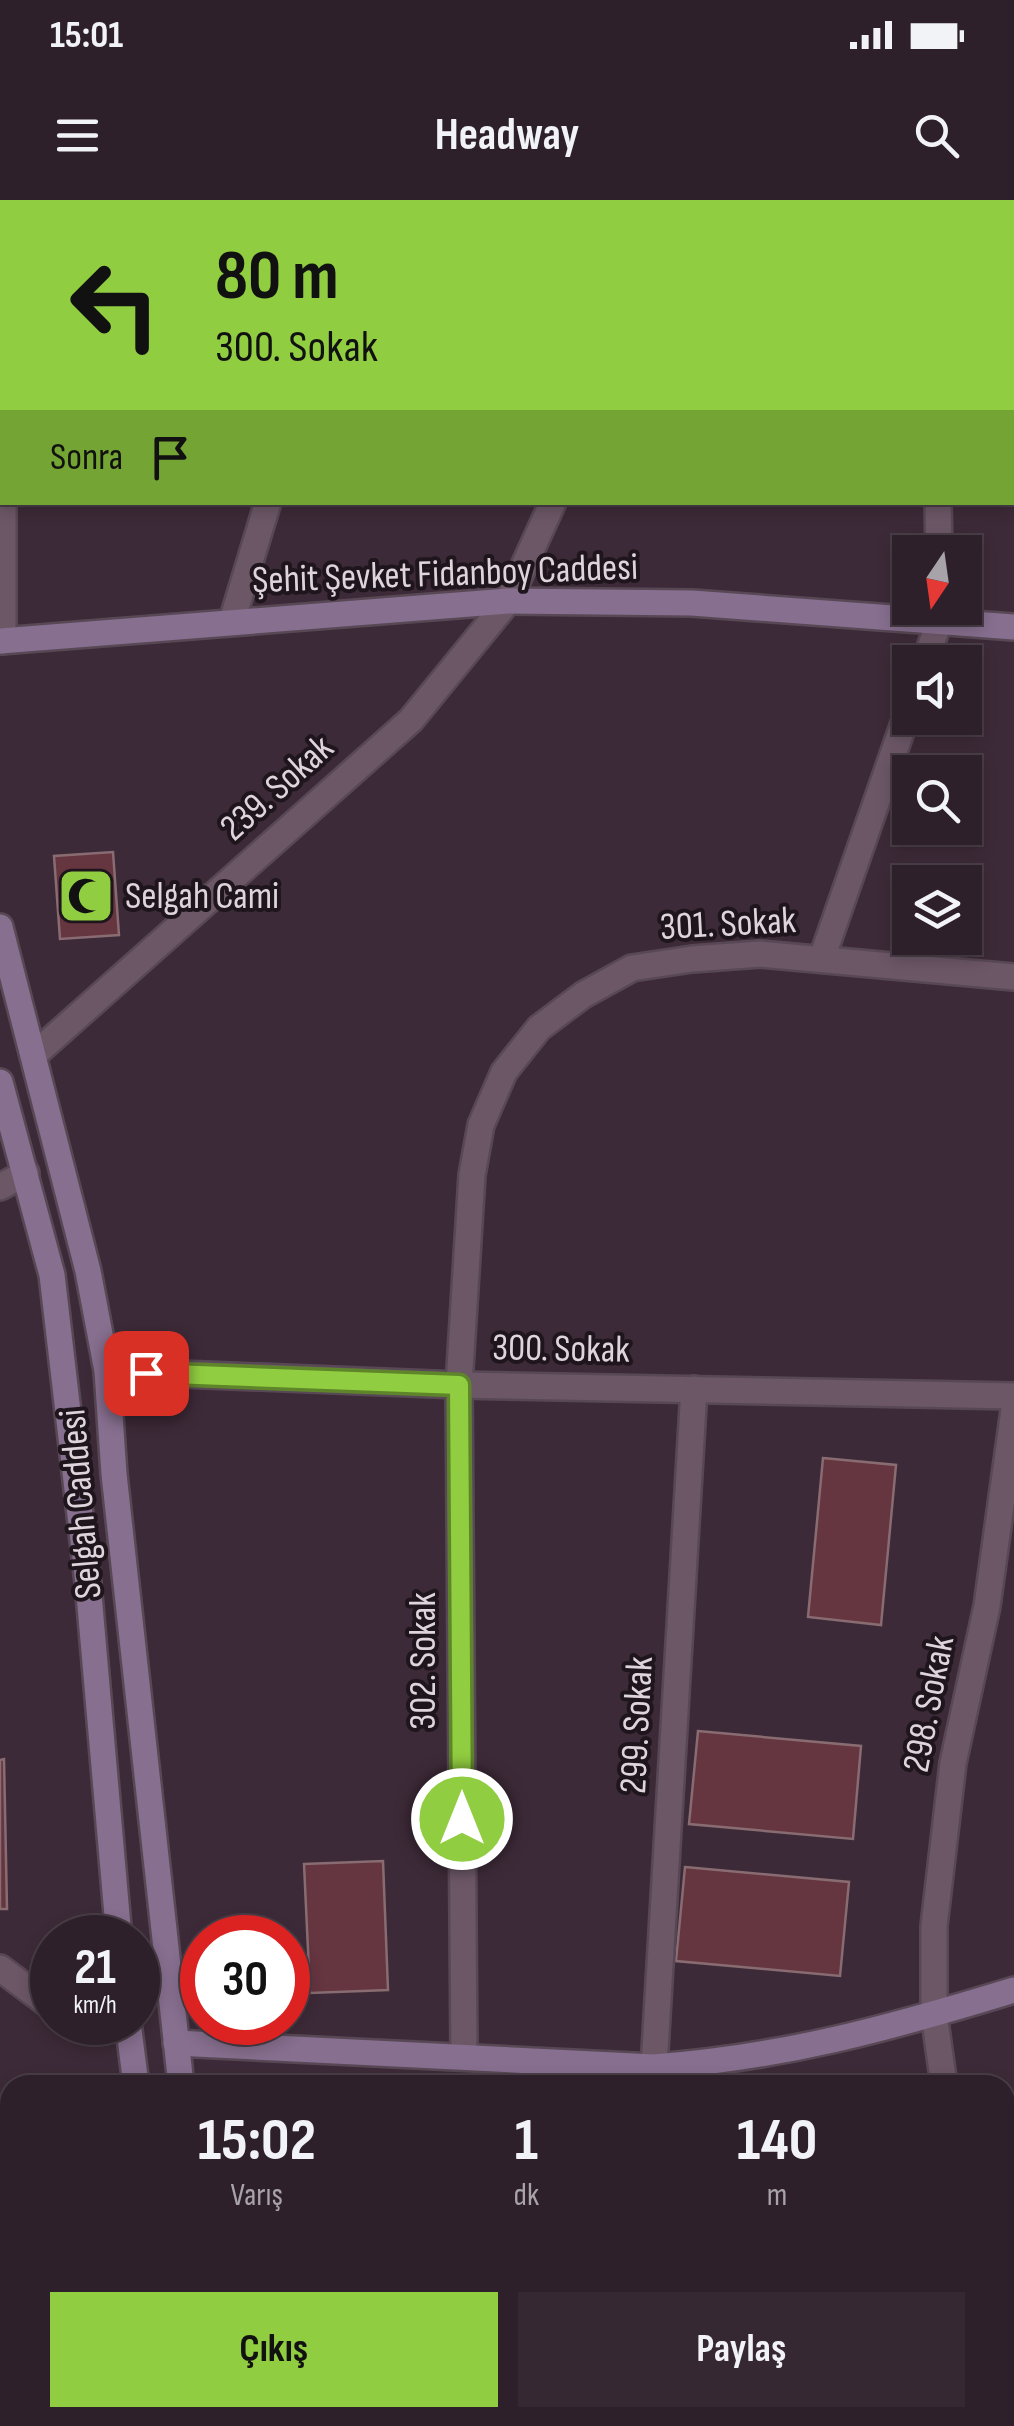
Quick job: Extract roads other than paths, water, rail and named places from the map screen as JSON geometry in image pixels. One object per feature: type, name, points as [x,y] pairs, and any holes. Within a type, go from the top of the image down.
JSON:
[{"type":"main road","name":"Şehit Şevket Fidanboy Caddesi","points":[[2,641],[508,601],[892,611]]},
{"type":"main road","name":"Şehit Şevket Fidanboy Caddesi","points":[[982,621],[1014,627]]},
{"type":"main road","name":"Selgah Caddesi","points":[[0,927],[88,1271],[107,1371],[114,1474],[181,2075]]},
{"type":"main road","name":"Selgah Caddesi","points":[[0,1082],[52,1274],[88,1584],[117,1915]]},
{"type":"main road","points":[[176,2043],[654,2066],[720,2062],[802,2048],[1014,1990]]},
{"type":"main road","points":[[130,2045],[135,2075]]},
{"type":"street","points":[[2,505],[2,641]]},
{"type":"street","points":[[232,621],[267,505]]},
{"type":"street","name":"239. Sokak","points":[[34,1055],[410,720],[508,601],[553,505]]},
{"type":"street","points":[[938,505],[939,535]]},
{"type":"street","points":[[822,958],[900,735]]},
{"type":"street","name":"301. Sokak","points":[[459,1385],[472,1174],[481,1125],[504,1072],[540,1028],[582,996],[632,968],[760,954],[1014,977]]},
{"type":"street","points":[[0,1187],[26,1173]]},
{"type":"street","name":"300. Sokak","points":[[107,1371],[459,1385],[1014,1396]]},
{"type":"street","name":"302. Sokak","points":[[459,1385],[464,2056]]},
{"type":"street","name":"299. Sokak","points":[[654,2066],[694,1389]]},
{"type":"street","name":"298. Sokak","points":[[943,2075],[934,2014],[934,1926],[953,1763],[986,1606],[1014,1410]]},
{"type":"street","points":[[0,1968],[30,1990]]},
{"type":"place","name":"Selgah Cami","points":[[86,896]]}]
